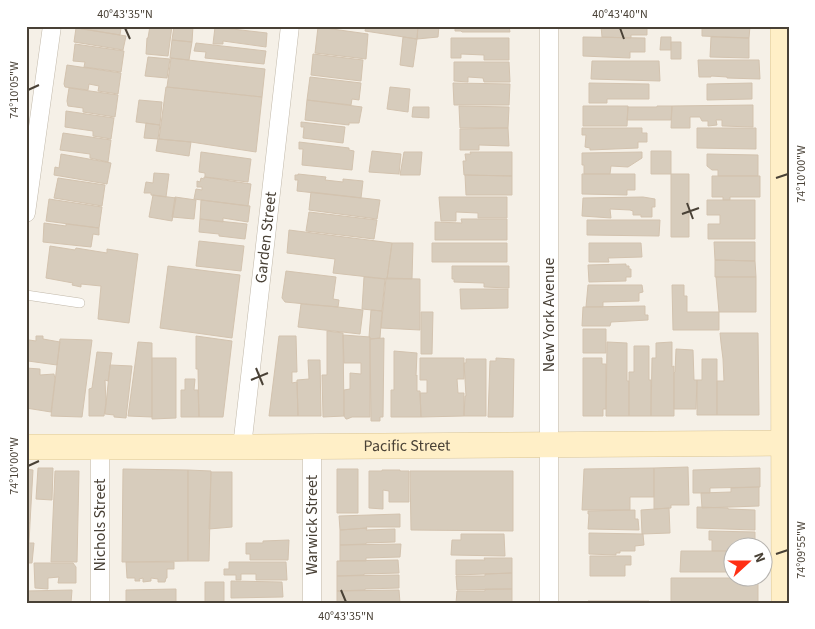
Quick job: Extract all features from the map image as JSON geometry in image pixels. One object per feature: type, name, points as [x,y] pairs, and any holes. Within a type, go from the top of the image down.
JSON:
[{"type":"street","points":[[26,213],[52,26]]},
{"type":"street","name":"Garden Street","points":[[242,447],[290,26]]},
{"type":"street","name":"New York Avenue","points":[[549,26],[549,603]]},
{"type":"street","points":[[783,26],[787,443],[784,603]]},
{"type":"street","name":"Pacific Street","points":[[26,447],[312,447],[787,443]]},
{"type":"street","name":"Warwick Street","points":[[312,447],[312,603]]},
{"type":"street","name":"Nichols Street","points":[[100,448],[100,603]]},
{"type":"lane","points":[[26,295],[80,303]]},
{"type":"building","points":[[78,26],[128,26],[128,29],[121,28],[120,35],[78,28]]},
{"type":"building","points":[[150,26],[172,26],[168,56],[146,54]]},
{"type":"building","points":[[174,26],[193,26],[192,42],[172,40]]},
{"type":"building","points":[[366,26],[418,26],[417,39],[365,31]]},
{"type":"building","points":[[418,26],[439,26],[438,37],[417,39]]},
{"type":"building","points":[[455,26],[509,26],[510,32],[462,32],[455,31]]},
{"type":"building","points":[[601,26],[647,26],[647,35],[631,35],[631,38],[602,37]]},
{"type":"building","points":[[702,26],[750,26],[749,38],[702,36]]},
{"type":"building","points":[[215,27],[267,33],[266,47],[223,41],[223,44],[213,44]]},
{"type":"building","points":[[318,27],[368,34],[366,59],[315,53]]},
{"type":"building","points":[[76,28],[126,36],[123,50],[74,42]]},
{"type":"building","points":[[403,37],[417,39],[413,67],[400,65]]},
{"type":"building","points":[[583,37],[645,38],[645,52],[630,52],[630,58],[583,56]]},
{"type":"building","points":[[661,37],[671,37],[671,50],[660,50]]},
{"type":"building","points":[[711,37],[749,38],[749,58],[710,57]]},
{"type":"building","points":[[451,38],[509,38],[509,60],[484,60],[484,55],[461,54],[461,58],[451,58]]},
{"type":"building","points":[[172,40],[192,42],[189,60],[170,58]]},
{"type":"building","points":[[671,42],[681,42],[681,59],[671,59]]},
{"type":"building","points":[[196,43],[266,51],[264,64],[205,58],[206,52],[194,51]]},
{"type":"building","points":[[75,44],[124,51],[121,72],[84,67],[85,62],[73,61]]},
{"type":"building","points":[[313,54],[363,60],[361,81],[311,75]]},
{"type":"building","points":[[148,57],[170,59],[167,78],[145,76]]},
{"type":"building","points":[[171,58],[265,69],[262,97],[167,87]]},
{"type":"building","points":[[698,60],[759,60],[760,79],[699,77]]},
{"type":"building","points":[[592,61],[659,61],[660,81],[591,79]]},
{"type":"building","points":[[454,62],[509,62],[510,82],[484,82],[483,78],[468,77],[468,82],[454,81]]},
{"type":"building","points":[[67,65],[121,73],[118,94],[98,91],[99,86],[89,84],[88,90],[65,87]]},
{"type":"building","points":[[310,77],[361,83],[359,100],[352,99],[351,105],[307,100]]},
{"type":"building","points":[[453,83],[510,84],[509,105],[454,105]]},
{"type":"building","points":[[589,83],[649,84],[649,99],[607,99],[607,103],[589,103]]},
{"type":"building","points":[[752,83],[752,99],[707,100],[707,84]]},
{"type":"building","points":[[166,87],[262,97],[256,152],[159,139]]},
{"type":"building","points":[[390,87],[410,89],[408,112],[387,109]]},
{"type":"building","points":[[69,88],[118,95],[115,117],[83,112],[83,108],[68,106]]},
{"type":"building","points":[[139,100],[162,102],[160,125],[136,122]]},
{"type":"building","points":[[307,100],[362,107],[359,123],[349,123],[349,125],[305,120]]},
{"type":"building","points":[[753,105],[753,127],[722,126],[722,120],[716,120],[717,125],[708,126],[708,121],[702,121],[700,117],[690,117],[690,128],[671,128],[672,106]]},
{"type":"building","points":[[459,106],[509,107],[508,128],[460,128]]},
{"type":"building","points":[[583,106],[628,106],[627,126],[583,126]]},
{"type":"building","points":[[672,106],[671,120],[627,120],[628,107]]},
{"type":"building","points":[[413,107],[429,107],[429,118],[412,117]]},
{"type":"building","points":[[66,111],[114,118],[111,139],[93,136],[93,131],[65,127]]},
{"type":"building","points":[[301,122],[345,127],[343,143],[303,138],[304,127],[301,127]]},
{"type":"building","points":[[146,123],[160,125],[158,139],[144,138]]},
{"type":"building","points":[[508,128],[509,146],[479,145],[479,150],[460,150],[460,129]]},
{"type":"building","points":[[582,128],[642,128],[642,133],[647,133],[647,142],[638,142],[638,148],[590,150],[590,148],[585,147],[586,135],[582,135]]},
{"type":"building","points":[[697,128],[756,128],[756,149],[697,148]]},
{"type":"building","points":[[63,133],[111,140],[108,162],[90,158],[90,154],[60,150]]},
{"type":"building","points":[[158,139],[191,142],[189,156],[156,151]]},
{"type":"building","points":[[299,142],[349,148],[349,150],[354,151],[352,170],[302,165],[303,149],[299,149]]},
{"type":"building","points":[[372,151],[401,154],[399,174],[369,172]]},
{"type":"building","points":[[651,151],[671,151],[671,174],[651,174]]},
{"type":"building","points":[[201,152],[251,159],[248,182],[205,177],[205,173],[199,172]]},
{"type":"building","points":[[404,152],[422,152],[420,175],[400,175]]},
{"type":"building","points":[[470,152],[512,152],[512,176],[464,175],[463,161],[466,161],[465,154],[471,154]]},
{"type":"building","points":[[642,152],[642,158],[628,167],[611,166],[610,174],[584,174],[582,153]]},
{"type":"building","points":[[61,154],[111,163],[107,184],[54,175],[55,167],[59,168]]},
{"type":"building","points":[[707,154],[758,155],[758,176],[718,176],[718,170],[712,170],[707,166]]},
{"type":"building","points":[[154,173],[169,174],[166,197],[144,193],[146,182],[153,183]]},
{"type":"building","points":[[582,174],[635,174],[635,190],[627,190],[627,195],[582,194]]},
{"type":"building","points":[[671,174],[689,174],[689,237],[671,237]]},
{"type":"building","points":[[295,175],[326,177],[325,180],[343,182],[343,179],[363,181],[361,198],[297,191],[298,180],[295,180]]},
{"type":"building","points":[[465,175],[512,176],[512,195],[466,195]]},
{"type":"building","points":[[712,176],[760,176],[760,197],[730,197],[730,200],[723,200],[723,197],[712,197]]},
{"type":"building","points":[[204,177],[251,184],[248,206],[194,199],[196,189],[202,190],[202,187],[197,187],[197,181],[200,182],[201,178],[204,179]]},
{"type":"building","points":[[58,178],[105,185],[102,206],[54,198]]},
{"type":"building","points":[[311,192],[380,200],[377,219],[309,210]]},
{"type":"building","points":[[153,195],[176,198],[172,221],[149,217]]},
{"type":"building","points":[[175,197],[196,200],[194,219],[172,217]]},
{"type":"building","points":[[439,197],[507,197],[507,218],[478,218],[478,213],[456,212],[456,221],[441,221]]},
{"type":"building","points":[[643,197],[655,199],[655,207],[652,207],[652,217],[633,215],[633,211],[630,210],[610,209],[611,218],[582,216],[583,198]]},
{"type":"building","points":[[49,199],[102,207],[99,228],[46,221]]},
{"type":"building","points":[[201,200],[250,206],[248,222],[223,218],[223,222],[200,219]]},
{"type":"building","points":[[707,200],[755,200],[755,239],[708,239],[708,224],[720,224],[720,215],[707,215]]},
{"type":"building","points":[[309,212],[377,220],[374,239],[306,231]]},
{"type":"building","points":[[200,219],[247,224],[245,239],[199,232]]},
{"type":"building","points":[[461,219],[507,219],[507,240],[435,240],[435,222],[462,223]]},
{"type":"building","points":[[587,220],[660,220],[659,236],[587,235]]},
{"type":"building","points":[[44,223],[99,228],[99,235],[93,234],[91,247],[43,242]]},
{"type":"building","points":[[289,230],[392,243],[387,279],[333,273],[335,259],[287,253]]},
{"type":"building","points":[[199,241],[244,246],[241,271],[196,266]]},
{"type":"building","points":[[714,242],[755,242],[755,261],[715,260]]},
{"type":"building","points":[[392,243],[413,243],[412,279],[387,279]]},
{"type":"building","points":[[432,243],[507,243],[507,262],[432,262]]},
{"type":"building","points":[[589,243],[641,243],[642,257],[608,258],[609,262],[589,262]]},
{"type":"building","points":[[50,246],[107,253],[107,249],[138,254],[129,323],[98,319],[101,286],[81,284],[81,287],[72,285],[73,283],[46,278]]},
{"type":"building","points":[[715,260],[755,261],[756,277],[715,277]]},
{"type":"building","points":[[626,264],[631,269],[631,277],[626,277],[626,281],[589,282],[588,265]]},
{"type":"building","points":[[168,266],[240,275],[232,338],[160,328]]},
{"type":"building","points":[[452,266],[509,266],[509,288],[484,287],[484,283],[454,282],[454,279],[452,279]]},
{"type":"building","points":[[286,271],[336,277],[333,299],[339,300],[338,307],[285,302],[282,298]]},
{"type":"building","points":[[364,277],[385,279],[382,311],[362,309]]},
{"type":"building","points":[[716,277],[756,277],[756,312],[719,312]]},
{"type":"building","points":[[386,278],[420,279],[420,330],[381,328]]},
{"type":"building","points":[[588,285],[642,285],[643,292],[639,293],[639,301],[603,302],[603,307],[586,307]]},
{"type":"building","points":[[672,285],[684,285],[684,296],[687,296],[687,312],[719,312],[719,330],[673,330]]},
{"type":"building","points":[[460,289],[508,289],[508,308],[461,309]]},
{"type":"building","points":[[301,304],[363,310],[360,334],[298,327]]},
{"type":"building","points":[[645,306],[645,315],[648,315],[648,320],[611,322],[610,326],[582,326],[583,307]]},
{"type":"building","points":[[371,310],[382,311],[380,338],[370,339],[369,337]]},
{"type":"building","points":[[421,312],[433,312],[432,354],[421,354]]},
{"type":"building","points":[[583,329],[606,329],[606,353],[583,353]]},
{"type":"building","points":[[327,331],[343,333],[344,416],[323,417],[322,375],[327,375]]},
{"type":"building","points":[[720,333],[758,333],[759,415],[717,415],[717,381],[724,381]]},
{"type":"building","points":[[343,335],[370,337],[370,417],[346,419],[344,416],[344,390],[350,389],[350,373],[361,374],[361,363],[344,363]]},
{"type":"building","points":[[36,336],[43,336],[43,339],[60,342],[57,365],[28,361],[29,340],[36,341]]},
{"type":"building","points":[[196,336],[232,341],[223,417],[199,417]]},
{"type":"building","points":[[279,336],[296,336],[297,372],[292,372],[292,383],[297,382],[298,416],[269,416]]},
{"type":"building","points":[[384,338],[383,417],[380,417],[380,421],[371,421],[370,339]]},
{"type":"building","points":[[60,339],[92,340],[82,417],[51,416]]},
{"type":"building","points":[[138,342],[152,343],[152,417],[128,416]]},
{"type":"building","points":[[607,342],[627,343],[629,416],[606,416]]},
{"type":"building","points":[[672,342],[674,416],[651,416],[652,358],[656,358],[656,343]]},
{"type":"building","points":[[634,346],[649,346],[651,416],[629,416],[629,372],[634,372]]},
{"type":"building","points":[[676,349],[693,350],[694,380],[697,380],[696,409],[674,409]]},
{"type":"building","points":[[394,351],[417,353],[416,376],[417,391],[420,391],[421,417],[391,417],[391,390],[394,390]]},
{"type":"building","points":[[97,352],[112,353],[108,381],[105,380],[106,402],[104,416],[89,416],[89,389],[92,388]]},
{"type":"building","points":[[152,358],[176,358],[176,418],[152,419]]},
{"type":"building","points":[[420,358],[464,358],[464,379],[457,379],[458,393],[464,393],[464,416],[421,417],[420,393],[427,393],[427,380],[420,380]]},
{"type":"building","points":[[496,358],[514,359],[513,417],[488,417],[490,361],[496,361]]},
{"type":"building","points":[[583,358],[602,358],[602,364],[606,364],[606,409],[603,409],[603,416],[583,416]]},
{"type":"building","points":[[466,359],[486,359],[486,416],[464,416],[466,396],[464,363],[466,363]]},
{"type":"building","points":[[702,359],[717,359],[717,415],[697,415],[697,380],[702,380]]},
{"type":"building","points":[[308,360],[320,360],[321,416],[298,416],[297,380],[309,379]]},
{"type":"building","points":[[110,365],[132,366],[126,418],[105,414]]},
{"type":"building","points":[[26,368],[40,369],[40,375],[54,374],[51,412],[26,408]]},
{"type":"building","points":[[185,379],[195,379],[194,390],[198,390],[199,417],[181,417],[181,390],[185,390]]},
{"type":"building","points":[[688,467],[689,505],[671,505],[671,508],[654,509],[654,468]]},
{"type":"building","points":[[38,468],[53,468],[52,500],[36,499]]},
{"type":"building","points":[[654,468],[654,497],[630,497],[630,510],[582,510],[584,469]]},
{"type":"building","points":[[760,468],[760,487],[710,488],[710,493],[693,493],[693,470]]},
{"type":"building","points":[[26,469],[33,470],[30,523],[26,523]]},
{"type":"building","points":[[123,469],[188,470],[188,561],[122,562]]},
{"type":"building","points":[[337,469],[358,469],[358,513],[337,513]]},
{"type":"building","points":[[188,470],[211,471],[209,561],[188,561]]},
{"type":"building","points":[[55,471],[79,471],[77,562],[51,562]]},
{"type":"building","points":[[369,471],[409,471],[409,502],[389,502],[389,491],[383,490],[383,509],[369,508]]},
{"type":"building","points":[[410,471],[513,471],[513,531],[411,530]]},
{"type":"building","points":[[211,472],[232,472],[232,527],[209,529]]},
{"type":"building","points":[[759,487],[759,506],[702,508],[701,493],[731,492],[731,488]]},
{"type":"building","points":[[697,507],[755,510],[755,530],[697,528]]},
{"type":"building","points":[[669,508],[670,533],[642,534],[641,510]]},
{"type":"building","points":[[635,510],[635,519],[638,519],[639,530],[588,529],[588,511]]},
{"type":"building","points":[[400,514],[400,527],[366,527],[340,530],[339,516]]},
{"type":"building","points":[[26,523],[30,523],[29,543],[34,543],[32,563],[26,563]]},
{"type":"building","points":[[367,528],[366,530],[395,529],[395,542],[340,545],[340,530]]},
{"type":"building","points":[[709,531],[755,532],[755,536],[722,536],[722,551],[712,551],[712,540],[709,540]]},
{"type":"building","points":[[589,533],[643,534],[644,545],[635,546],[635,551],[620,551],[616,555],[589,554]]},
{"type":"building","points":[[461,534],[504,534],[505,556],[451,555],[452,540],[461,540]]},
{"type":"building","points":[[289,540],[288,560],[250,560],[250,554],[246,554],[246,543]]},
{"type":"building","points":[[401,544],[400,557],[366,558],[366,561],[340,561],[340,545]]},
{"type":"building","points":[[681,551],[722,551],[722,572],[680,572]]},
{"type":"building","points":[[590,556],[631,556],[631,565],[625,565],[625,576],[590,576]]},
{"type":"building","points":[[484,558],[512,558],[512,573],[456,575],[456,560],[485,560]]},
{"type":"building","points":[[398,560],[399,573],[337,576],[337,561]]},
{"type":"building","points":[[126,562],[174,562],[174,569],[167,569],[165,582],[158,582],[158,579],[151,578],[151,581],[143,582],[143,578],[139,579],[140,581],[135,581],[135,578],[127,578]]},
{"type":"building","points":[[229,562],[286,562],[287,580],[256,580],[256,574],[241,574],[241,580],[236,580],[236,575],[224,575],[224,569],[229,569]]},
{"type":"building","points":[[34,563],[73,563],[76,567],[76,583],[58,583],[59,577],[48,578],[48,589],[35,588]]},
{"type":"building","points":[[512,573],[512,589],[457,590],[456,576],[485,576],[485,574]]},
{"type":"building","points":[[399,575],[399,588],[337,591],[337,576]]},
{"type":"building","points":[[671,578],[722,578],[722,586],[758,586],[758,603],[671,603]]},
{"type":"building","points":[[231,581],[282,582],[283,597],[231,598]]},
{"type":"building","points":[[205,582],[224,582],[224,603],[205,603]]},
{"type":"building","points":[[176,589],[176,603],[126,603],[126,590]]},
{"type":"building","points":[[485,589],[512,589],[512,603],[456,603],[457,591],[485,591]]},
{"type":"building","points":[[72,590],[71,603],[26,603],[26,591]]},
{"type":"building","points":[[399,590],[400,603],[337,603],[337,591]]},
{"type":"building","points":[[588,601],[649,601],[649,603],[588,603]]}]
